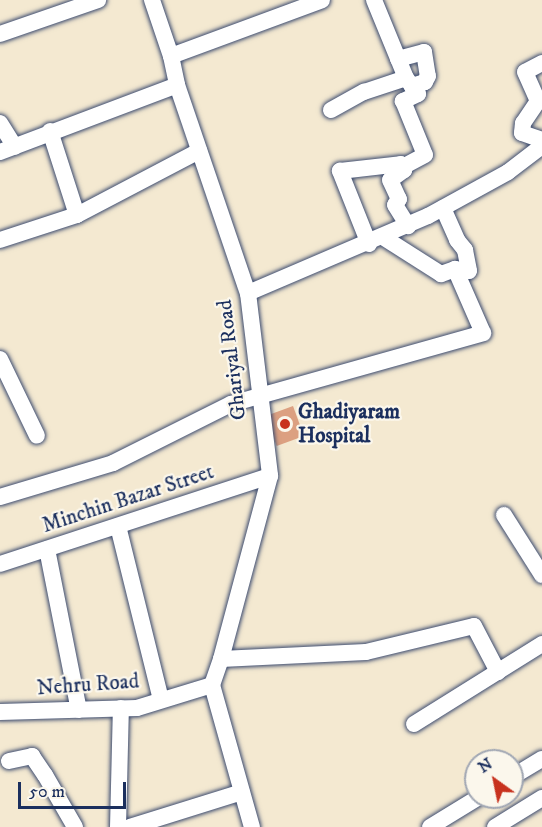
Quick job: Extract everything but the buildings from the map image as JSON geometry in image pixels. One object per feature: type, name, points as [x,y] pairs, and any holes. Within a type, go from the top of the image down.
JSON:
[{"type":"street","points":[[0,34],[98,0]]},
{"type":"street","name":"Ghariyal Road","points":[[152,0],[171,56],[177,85],[248,293],[270,476],[212,685]]},
{"type":"street","points":[[171,56],[322,0]]},
{"type":"street","points":[[374,0],[398,59],[409,82],[418,94],[403,102],[425,155],[402,167]]},
{"type":"street","points":[[331,110],[364,92],[409,82],[425,82],[428,76],[424,52],[398,59]]},
{"type":"street","points":[[542,63],[525,72],[538,101],[523,123],[522,134],[542,140]]},
{"type":"street","points":[[0,123],[7,150],[177,85]]},
{"type":"street","points":[[50,132],[76,215]]},
{"type":"street","points":[[248,293],[408,226],[508,172],[542,146]]},
{"type":"street","points":[[0,240],[76,215],[199,151]]},
{"type":"street","points":[[402,167],[401,164],[340,171],[376,241],[441,274],[455,269],[469,271],[465,250],[457,240],[443,208]]},
{"type":"street","points":[[402,167],[404,170],[390,180],[399,199],[395,205],[408,226]]},
{"type":"street","points":[[0,497],[113,464],[231,404],[259,398],[483,333],[455,269]]},
{"type":"street","points":[[0,359],[37,436]]},
{"type":"street","name":"Minchin Bazar Street","points":[[0,564],[270,476]]},
{"type":"street","points":[[504,515],[542,575]]},
{"type":"street","points":[[118,526],[161,700]]},
{"type":"street","points":[[47,549],[80,710]]},
{"type":"street","points":[[221,659],[366,652],[474,626],[498,672]]},
{"type":"street","points":[[414,724],[542,645]]},
{"type":"street","points":[[212,685],[252,827]]},
{"type":"street","name":"Nehru Road","points":[[0,712],[137,708],[212,685]]},
{"type":"street","points":[[118,827],[121,708]]},
{"type":"street","points":[[9,761],[32,756],[75,827]]},
{"type":"street","points":[[524,770],[542,759]]},
{"type":"street","points":[[130,827],[242,792]]},
{"type":"street","points":[[495,827],[542,798]]},
{"type":"street","points":[[430,827],[464,806]]},
{"type":"place","name":"Ghadiyaram Hospital","points":[[285,424]]}]
